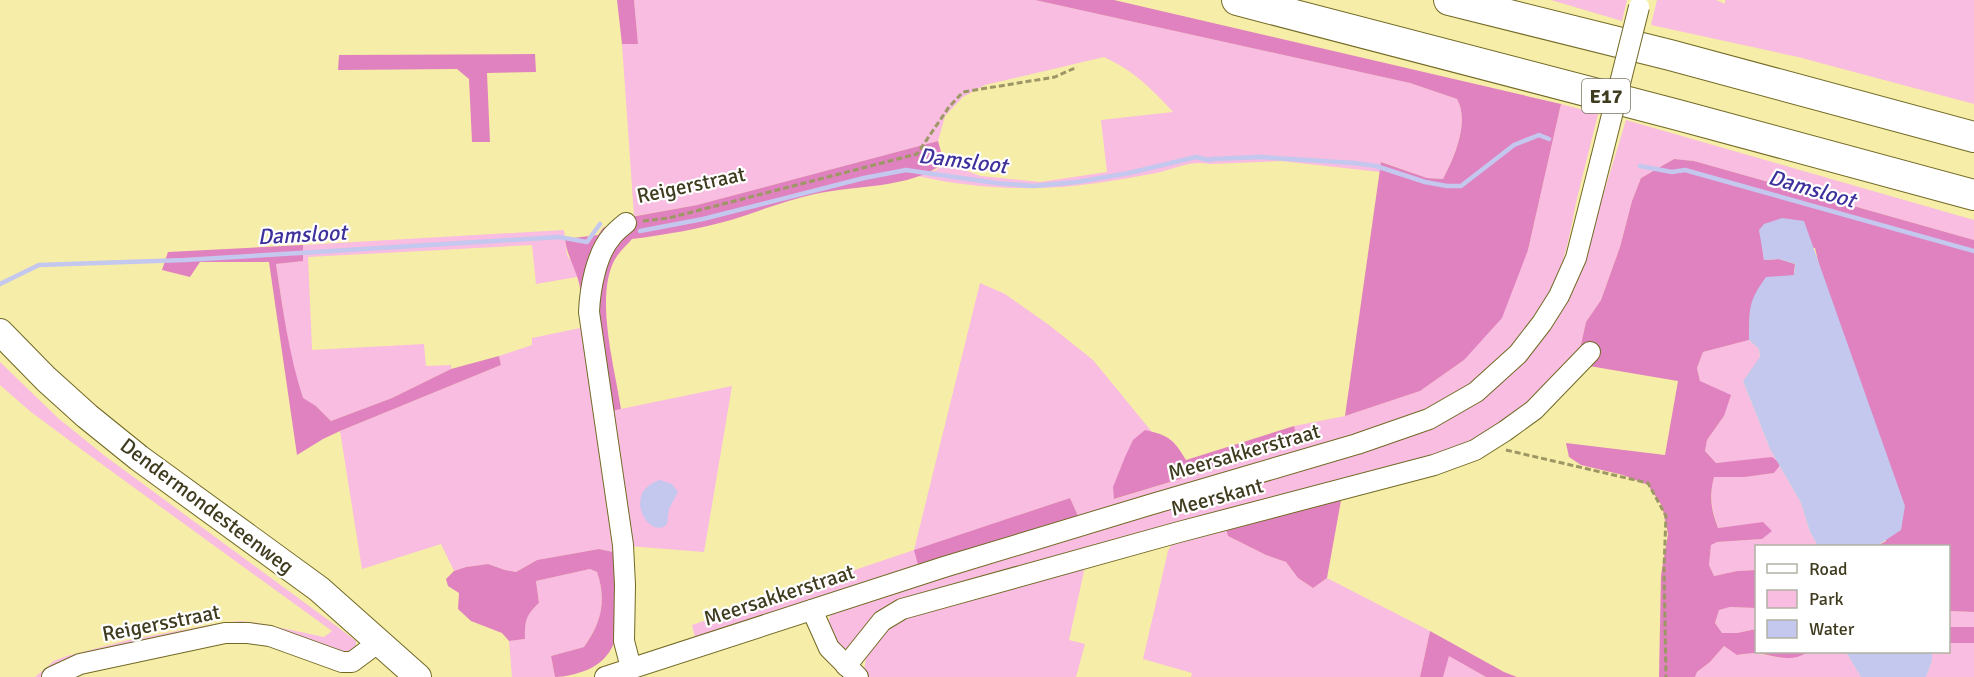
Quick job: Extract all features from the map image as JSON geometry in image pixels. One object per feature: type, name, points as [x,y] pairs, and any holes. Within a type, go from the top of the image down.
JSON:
[{"type":"highway","name":"E17","points":[[1237,0],[1974,195]]},
{"type":"highway","points":[[1449,0],[1670,55],[1974,137]]},
{"type":"main road","name":"Dendermondesteenweg","points":[[0,332],[46,379],[87,416],[139,458],[319,589],[418,677]]},
{"type":"street","name":"Meersakkerstraat","points":[[605,677],[1149,504],[1357,444],[1429,419],[1476,392],[1518,354],[1559,296],[1575,258],[1640,3]]},
{"type":"street","name":"Reigerstraat","points":[[626,223],[610,237],[602,255],[590,291],[589,312],[623,545],[626,585],[624,641],[632,668]]},
{"type":"street","name":"Meerskant","points":[[812,610],[830,648],[852,672],[882,621],[902,609],[1179,532],[1434,465],[1475,450],[1534,410],[1590,352]]},
{"type":"street","name":"Reigersstraat","points":[[52,677],[80,664],[225,633],[270,636],[342,662],[352,663],[379,642]]},
{"type":"path","name":"Reigerstraat","points":[[626,223],[669,218],[917,154],[949,107],[963,92],[1055,77],[1077,67]]},
{"type":"path","points":[[1489,441],[1500,449],[1648,483],[1666,516],[1664,568],[1666,677]]},
{"type":"green space","points":[[634,0],[1035,0],[1410,83],[1457,99],[1461,108],[1461,129],[1456,150],[1443,179],[1427,178],[1382,162],[1380,172],[1281,161],[1196,163],[1134,177],[1052,188],[984,186],[917,176],[936,170],[944,163],[981,176],[1040,182],[1107,172],[1101,120],[1173,112],[1142,81],[1104,57],[985,85],[963,97],[945,116],[938,141],[697,205],[634,216],[622,44],[638,44]]},
{"type":"green space","points":[[1551,0],[1627,0],[1622,21]]},
{"type":"green space","points":[[1657,0],[1716,0],[1725,4],[1725,0],[1974,0],[1974,104],[1798,57],[1651,25]]},
{"type":"green space","points":[[1561,104],[1598,114],[1563,260],[1551,290],[1519,339],[1478,378],[1454,394],[1399,422],[1079,518],[1070,498],[915,550],[918,565],[695,637],[692,625],[914,550],[980,283],[1005,294],[1093,360],[1152,432],[1145,430],[1119,472],[1115,499],[1299,443],[1294,426],[1345,416],[1420,391],[1464,360],[1528,250]]},
{"type":"green space","points":[[1626,120],[1974,220],[1974,240],[1694,161],[1674,159],[1641,178],[1601,300],[1586,322],[1580,349],[1545,394],[1465,450],[908,603],[848,649],[837,648],[827,624],[832,612],[1017,553],[1422,431],[1466,408],[1504,381],[1536,348],[1569,298]]},
{"type":"green space","points":[[564,230],[567,255],[575,267],[577,277],[536,284],[532,245],[308,257],[312,350],[424,344],[426,366],[451,365],[451,369],[392,398],[331,421],[316,406],[303,399],[291,361],[276,264],[303,261],[303,245]]},
{"type":"green space","points":[[585,327],[613,552],[599,549],[537,560],[516,572],[488,564],[454,571],[441,544],[362,569],[340,431],[501,365],[499,356],[532,345],[532,338]]},
{"type":"green space","points":[[1749,340],[1759,349],[1760,358],[1743,381],[1770,449],[1779,464],[1742,461],[1716,463],[1705,451],[1707,440],[1724,416],[1700,381],[1697,368],[1703,352]]},
{"type":"green space","points":[[0,362],[58,418],[105,456],[356,641],[356,649],[346,655],[258,627],[44,677],[35,677],[54,661],[67,656],[129,640],[220,623],[241,621],[258,623],[324,637],[332,631],[31,412],[0,385]]},
{"type":"green space","points":[[732,386],[704,552],[628,546],[611,411]]},
{"type":"green space","points":[[1779,465],[1801,503],[1810,532],[1817,545],[1755,545],[1755,570],[1714,576],[1709,565],[1711,544],[1762,539],[1763,523],[1718,528],[1712,503],[1714,477],[1745,477],[1774,473]]},
{"type":"green space","points":[[1225,524],[1228,536],[1286,562],[1298,578],[1313,588],[1327,578],[1430,631],[1420,677],[1191,677],[1192,673],[1143,659],[1168,551],[1172,544]]},
{"type":"green space","points":[[1086,562],[1069,640],[1085,644],[1076,677],[867,677],[864,671],[866,657],[889,622]]},
{"type":"green space","points":[[590,569],[597,572],[602,602],[595,629],[584,647],[551,656],[555,677],[512,677],[509,641],[525,639],[527,618],[539,603],[536,581]]},
{"type":"green space","points":[[1730,607],[1755,608],[1755,629],[1722,633],[1715,623],[1719,610]]},
{"type":"green space","points":[[1950,611],[1974,612],[1974,627],[1950,627]]},
{"type":"green space","points":[[1950,643],[1974,643],[1974,677],[1926,677],[1932,661],[1932,653],[1950,653]]},
{"type":"green space","points":[[1724,646],[1738,655],[1754,653],[1782,658],[1806,653],[1847,653],[1861,677],[1695,677],[1697,672],[1710,662]]},
{"type":"green space","points":[[1448,655],[1486,677],[1443,677]]},
{"type":"shaded area","points":[[617,0],[634,0],[638,44],[622,44]]},
{"type":"shaded area","points":[[1035,0],[1114,0],[1561,104],[1528,250],[1502,318],[1464,360],[1420,391],[1345,416],[1381,162],[1427,178],[1443,179],[1456,151],[1461,129],[1461,108],[1457,99],[1410,83]]},
{"type":"shaded area","points":[[535,54],[536,72],[487,73],[490,142],[472,142],[469,79],[457,69],[338,70],[339,55]]},
{"type":"shaded area","points":[[938,141],[944,163],[915,178],[815,194],[719,223],[632,239],[614,261],[606,294],[608,334],[621,409],[597,414],[580,288],[565,239],[598,235],[603,228],[625,218],[697,205]]},
{"type":"shaded area","points":[[1674,159],[1694,161],[1974,240],[1974,612],[1950,611],[1950,545],[1879,545],[1886,541],[1815,248],[1762,242],[1764,260],[1779,259],[1795,264],[1794,275],[1750,310],[1749,340],[1703,352],[1697,368],[1700,381],[1731,395],[1724,416],[1707,440],[1705,451],[1716,463],[1772,457],[1781,464],[1774,473],[1745,477],[1714,477],[1712,491],[1712,503],[1718,528],[1763,522],[1772,531],[1762,539],[1717,542],[1711,545],[1709,565],[1714,576],[1755,570],[1755,608],[1730,607],[1719,610],[1715,623],[1722,633],[1755,629],[1755,653],[1757,653],[1737,655],[1724,646],[1710,662],[1697,672],[1695,677],[1659,677],[1661,575],[1668,534],[1662,506],[1648,485],[1623,475],[1581,465],[1569,457],[1566,443],[1665,455],[1678,381],[1589,366],[1580,349],[1586,322],[1601,300],[1641,178]]},
{"type":"shaded area","points":[[303,245],[303,261],[276,264],[281,298],[290,349],[303,398],[316,406],[331,421],[392,398],[451,369],[499,356],[501,365],[340,431],[297,455],[269,262],[200,262],[190,277],[162,270],[168,252]]},
{"type":"shaded area","points":[[1294,426],[1299,443],[1114,499],[1113,487],[1125,457],[1133,440],[1145,430],[1170,439],[1186,460]]},
{"type":"shaded area","points":[[1342,495],[1327,578],[1313,588],[1298,578],[1286,562],[1228,536],[1225,525]]},
{"type":"shaded area","points":[[1070,498],[1079,518],[918,565],[914,550]]},
{"type":"shaded area","points":[[599,549],[613,552],[617,558],[620,606],[616,637],[611,650],[601,661],[587,670],[567,676],[555,677],[551,656],[584,647],[595,629],[602,602],[597,572],[590,569],[536,581],[539,603],[527,619],[525,639],[509,641],[502,633],[471,621],[458,609],[459,593],[448,586],[446,579],[454,571],[466,567],[488,564],[516,572],[537,560]]},
{"type":"shaded area","points":[[1950,627],[1974,627],[1974,643],[1950,643]]},
{"type":"shaded area","points":[[1430,631],[1517,677],[1486,677],[1449,656],[1443,677],[1420,677]]},
{"type":"shaded area","points":[[1757,653],[1806,653],[1789,658]]},
{"type":"water","points":[[1782,218],[1804,221],[1905,506],[1901,530],[1878,545],[1817,545],[1810,532],[1801,503],[1770,449],[1743,381],[1760,357],[1759,349],[1749,340],[1750,313],[1755,293],[1766,277],[1794,275],[1795,264],[1779,259],[1764,260],[1759,230],[1764,224]]},
{"type":"water","points":[[660,480],[672,484],[678,492],[669,509],[667,524],[660,528],[647,521],[640,504],[642,494],[648,486]]},
{"type":"water","points":[[1847,653],[1932,653],[1932,661],[1926,677],[1861,677]]},
{"type":"waterway","name":"Damsloot","points":[[1213,159],[1260,157],[1354,163],[1376,166],[1425,182],[1461,186],[1514,145],[1539,135],[1549,139]]},
{"type":"waterway","name":"Damsloot","points":[[640,231],[703,219],[864,178],[906,170],[1033,186],[1077,182],[1129,173],[1196,157],[1213,159]]},
{"type":"waterway","name":"Damsloot","points":[[1640,166],[1672,172],[1685,170],[1974,251]]},
{"type":"waterway","name":"Damsloot","points":[[0,284],[39,265],[185,260],[559,237],[587,242],[600,224]]}]
